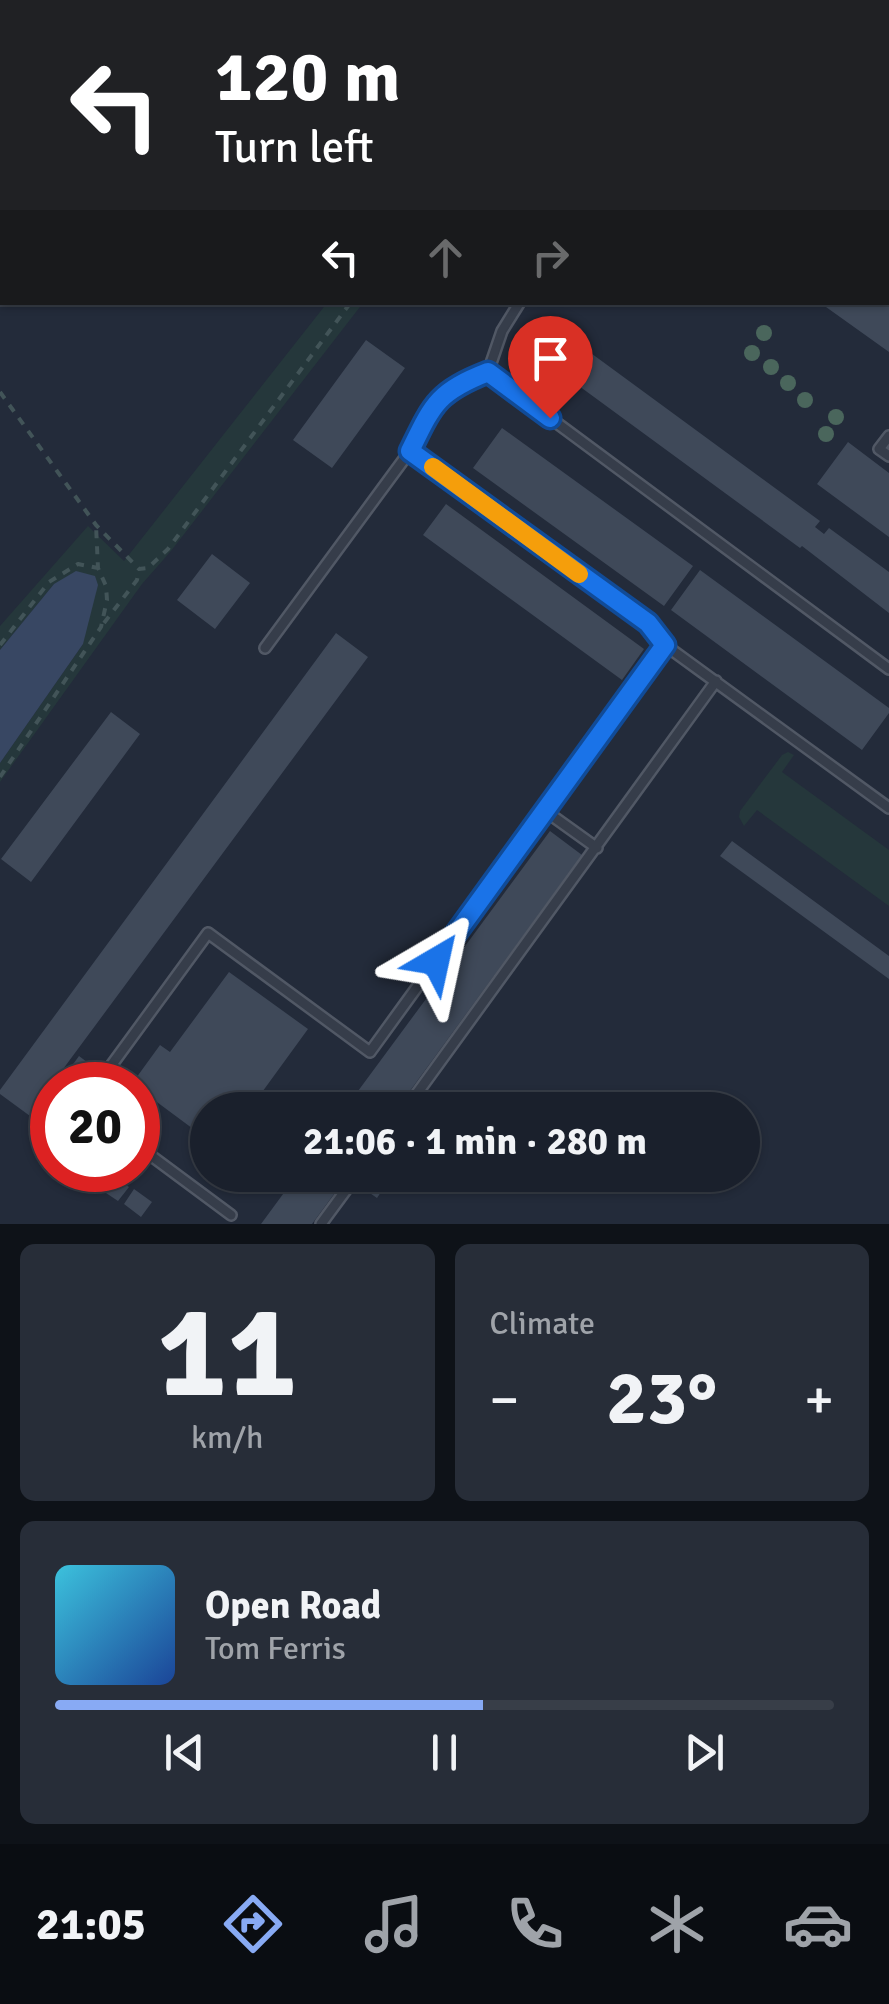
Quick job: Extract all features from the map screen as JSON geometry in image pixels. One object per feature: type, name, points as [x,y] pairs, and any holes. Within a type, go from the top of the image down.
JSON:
[{"type":"lane","points":[[265,648],[410,451],[434,402],[463,382],[488,372],[502,331],[518,305]]},
{"type":"lane","points":[[488,372],[889,670]]},
{"type":"lane","points":[[889,436],[879,449],[889,456]]},
{"type":"lane","points":[[410,451],[648,623],[665,645],[885,806],[889,793]]},
{"type":"lane","points":[[115,1062],[208,933],[370,1052],[665,645]]},
{"type":"lane","points":[[418,1092],[716,681]]},
{"type":"lane","points":[[544,810],[597,848]]},
{"type":"lane","points":[[160,1162],[231,1215]]},
{"type":"lane","points":[[321,1224],[345,1192]]},
{"type":"path","points":[[138,569],[148,568],[168,549],[349,305]]},
{"type":"path","points":[[0,392],[96,525],[138,569],[137,580],[0,776]]},
{"type":"path","points":[[96,525],[98,568],[107,600],[101,627]]},
{"type":"path","points":[[0,645],[48,582],[78,564],[98,568]]},
{"type":"shaded area","points":[[325,305],[361,305],[142,584],[0,782],[0,763],[83,644],[54,584],[0,650],[0,626],[88,526],[124,561]]},
{"type":"shaded area","points":[[788,752],[794,755],[782,772],[889,850],[889,906],[757,810],[744,826],[740,811]]},
{"type":"water","points":[[76,571],[95,576],[98,585],[83,644],[0,763],[0,650],[54,584]]},
{"type":"building","points":[[889,305],[889,352],[826,307]]},
{"type":"building","points":[[569,337],[820,521],[815,527],[824,534],[829,528],[889,572],[889,613],[549,364]]},
{"type":"building","points":[[366,340],[405,368],[332,468],[293,440]]},
{"type":"building","points":[[502,428],[693,566],[664,606],[473,468]]},
{"type":"building","points":[[848,442],[889,473],[889,537],[817,484]]},
{"type":"building","points":[[446,504],[644,649],[622,680],[423,535]]},
{"type":"building","points":[[212,554],[250,583],[215,629],[177,600]]},
{"type":"building","points":[[700,570],[889,708],[862,750],[671,610]]},
{"type":"building","points":[[336,633],[368,657],[68,1062],[30,1062],[30,1116],[0,1094]]},
{"type":"building","points":[[111,712],[140,734],[31,882],[1,859]]},
{"type":"building","points":[[550,831],[582,855],[409,1092],[357,1092]]},
{"type":"building","points":[[732,841],[889,956],[889,979],[720,856]]},
{"type":"building","points":[[229,972],[308,1029],[262,1092],[190,1092],[190,1127],[160,1104],[160,1062],[148,1062],[160,1045],[170,1052]]},
{"type":"building","points":[[104,1192],[125,1192],[118,1201]]},
{"type":"building","points":[[132,1192],[152,1202],[141,1217],[124,1204]]},
{"type":"building","points":[[285,1192],[336,1192],[312,1224],[261,1224]]},
{"type":"slow traffic","points":[[433,467],[579,574]]},
{"type":"route","points":[[436,961],[665,645],[648,623],[410,451],[434,402],[463,382],[488,372],[550,418]]}]
